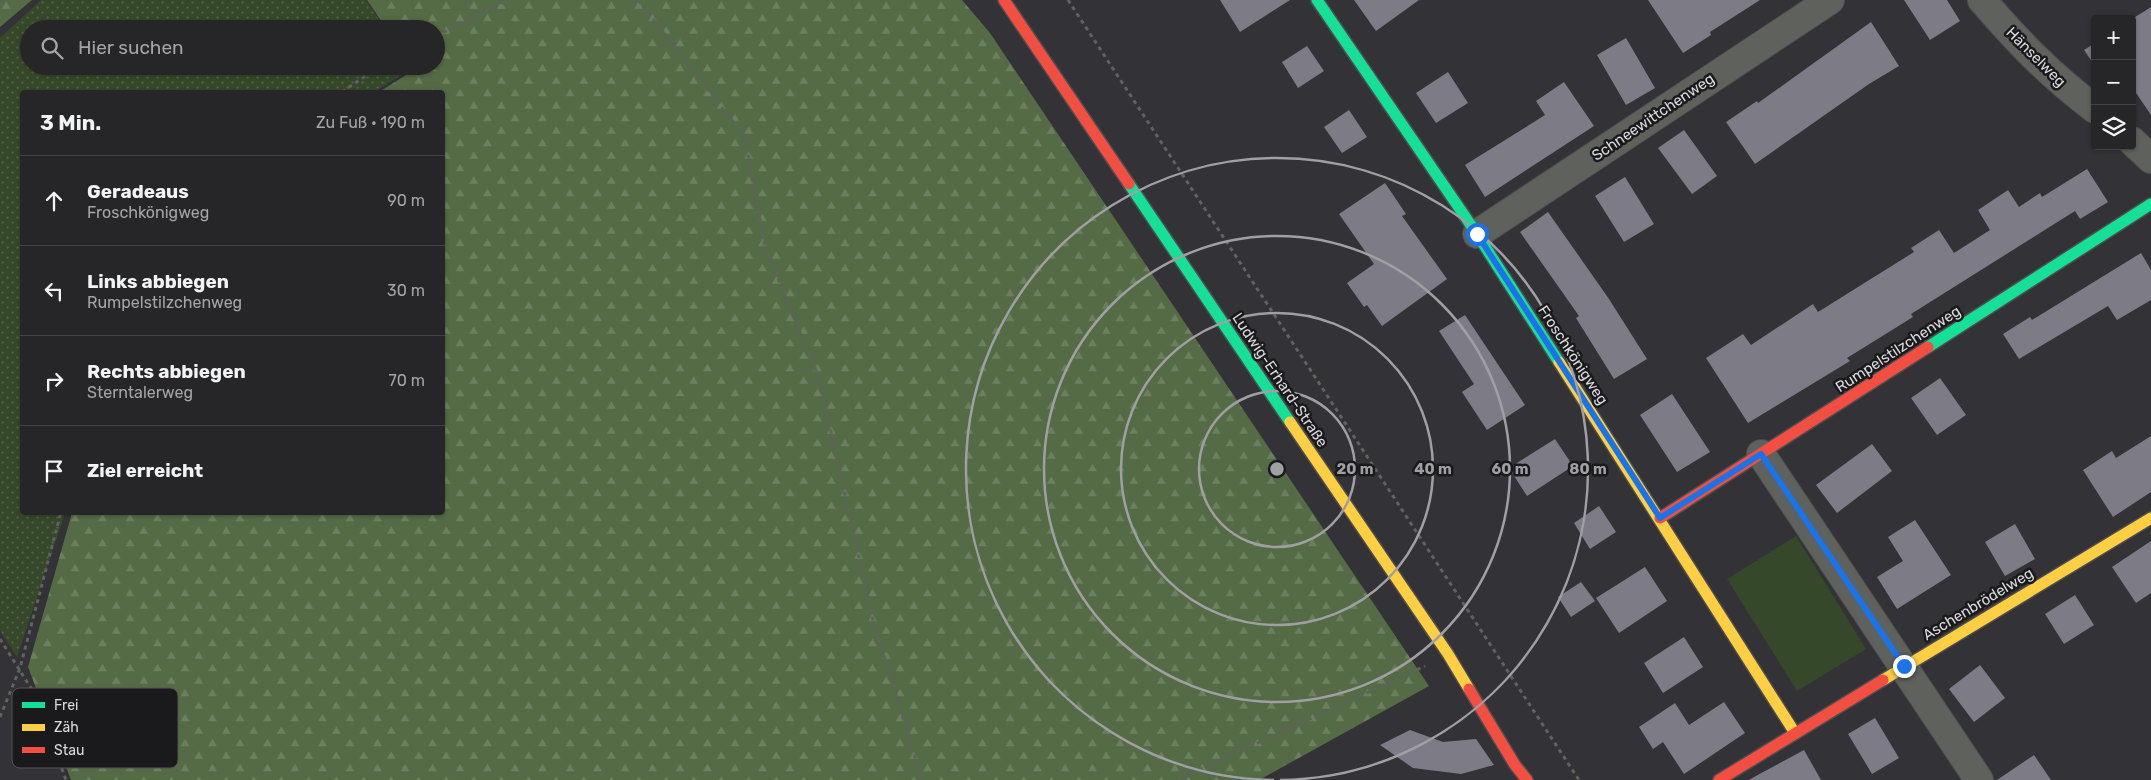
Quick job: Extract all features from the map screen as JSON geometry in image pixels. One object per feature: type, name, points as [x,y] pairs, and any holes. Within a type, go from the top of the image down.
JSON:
[{"type":"street","name":"Ludwig-Erhard-Straße","points":[[1004,0],[1448,654],[1515,765],[1527,780]]},
{"type":"street","name":"Froschkönigweg","points":[[1317,0],[1477,234],[1660,518],[1795,733]]},
{"type":"street","name":"Schneewittchenweg","points":[[1477,234],[1830,0]]},
{"type":"street","name":"Hänselweg","points":[[1982,0],[2024,49],[2091,106]]},
{"type":"street","points":[[2136,145],[2151,159]]},
{"type":"street","name":"Rumpelstilzchenweg","points":[[1660,518],[2151,204]]},
{"type":"street","points":[[1761,454],[1979,780]]},
{"type":"street","name":"Aschenbrödelweg","points":[[1718,780],[2151,518]]},
{"type":"path","points":[[445,31],[506,0]]},
{"type":"path","points":[[638,0],[745,137],[765,247],[819,378],[873,620],[922,780]]},
{"type":"path","points":[[1068,0],[1579,780]]},
{"type":"path","points":[[345,90],[367,75]]},
{"type":"path","points":[[0,717],[20,668],[60,515]]},
{"type":"path","points":[[0,639],[31,688]]},
{"type":"path","points":[[1177,780],[1448,654]]},
{"type":"path","points":[[62,768],[66,780]]},
{"type":"green space","points":[[0,0],[32,0],[0,27]]},
{"type":"green space","points":[[41,0],[366,0],[379,20],[20,20],[20,75],[401,75],[377,90],[20,90],[20,515],[64,515],[17,657],[0,631],[0,38]]},
{"type":"green space","points":[[367,0],[962,0],[990,33],[1429,686],[1259,780],[71,780],[66,768],[178,768],[178,688],[36,688],[28,667],[71,515],[445,515],[445,90],[382,90],[406,75],[445,75],[445,20],[381,20]]},
{"type":"green space","points":[[1796,536],[1866,649],[1797,691],[1727,579]]},
{"type":"building","points":[[1220,0],[1290,0],[1240,32]]},
{"type":"building","points":[[1354,0],[1419,0],[1376,31]]},
{"type":"building","points":[[1648,0],[1760,0],[1710,32],[1711,35],[1683,53]]},
{"type":"building","points":[[1904,0],[1947,0],[1960,21],[1930,40]]},
{"type":"building","points":[[2151,7],[2151,115],[2136,93],[2136,16]]},
{"type":"building","points":[[1871,22],[1899,66],[1869,84],[1755,164],[1726,122],[1757,101],[1758,103]]},
{"type":"building","points":[[1626,38],[1655,88],[1626,105],[1597,55]]},
{"type":"building","points":[[1307,46],[1324,71],[1298,88],[1282,62]]},
{"type":"building","points":[[2091,46],[2091,60],[2084,50]]},
{"type":"building","points":[[1448,72],[1468,103],[1436,123],[1416,93]]},
{"type":"building","points":[[1564,82],[1594,126],[1485,197],[1465,165],[1545,115],[1536,101]]},
{"type":"building","points":[[1349,110],[1367,137],[1342,153],[1324,127]]},
{"type":"building","points":[[1684,130],[1717,176],[1692,194],[1658,148]]},
{"type":"building","points":[[2087,169],[2108,202],[2080,219],[2075,211],[1911,314],[1913,317],[1847,358],[1850,361],[1748,423],[1706,358],[1743,334],[1751,345],[1813,304],[1818,312],[1914,252],[1911,248],[1939,230],[1954,253],[1990,230],[1978,210],[2008,190],[2019,207],[2040,193],[2042,197]]},
{"type":"building","points":[[1625,177],[1654,224],[1624,242],[1595,196]]},
{"type":"building","points":[[1385,183],[1406,214],[1402,216],[1447,279],[1382,326],[1367,305],[1364,307],[1347,283],[1374,264],[1339,214]]},
{"type":"building","points":[[1548,212],[1609,299],[1647,359],[1614,379],[1576,318],[1579,316],[1520,232]]},
{"type":"building","points":[[2141,253],[2151,270],[2151,300],[2117,320],[2108,306],[2019,359],[2003,334],[2030,317],[2032,320]]},
{"type":"building","points":[[1465,315],[1525,405],[1487,430],[1462,392],[1474,384],[1439,331]]},
{"type":"building","points":[[1940,378],[1966,415],[1937,435],[1911,398]]},
{"type":"building","points":[[1672,394],[1710,452],[1677,472],[1640,415]]},
{"type":"building","points":[[2151,436],[2151,492],[2113,517],[2083,470],[2112,451],[2116,458]]},
{"type":"building","points":[[1555,439],[1573,466],[1527,496],[1509,468]]},
{"type":"building","points":[[1872,444],[1892,471],[1837,513],[1816,485]]},
{"type":"building","points":[[1599,506],[1616,532],[1590,549],[1574,523]]},
{"type":"building","points":[[1915,520],[1951,575],[1897,609],[1877,577],[1903,561],[1888,537]]},
{"type":"building","points":[[2015,524],[2035,559],[2005,576],[1985,542]]},
{"type":"building","points":[[2151,541],[2151,593],[2136,603],[2112,567]]},
{"type":"building","points":[[1645,567],[1667,601],[1619,633],[1596,598]]},
{"type":"building","points":[[1581,582],[1595,601],[1571,617],[1558,597]]},
{"type":"building","points":[[2075,595],[2094,625],[2064,644],[2045,614]]},
{"type":"building","points":[[1684,637],[1703,667],[1663,693],[1644,663]]},
{"type":"building","points":[[1980,665],[2005,698],[1974,722],[1949,689]]},
{"type":"building","points":[[1724,702],[1745,733],[1684,774],[1663,742],[1653,749],[1639,727],[1675,703],[1689,725]]},
{"type":"building","points":[[1875,718],[1899,758],[1872,774],[1848,734]]},
{"type":"building","points":[[1410,730],[1443,742],[1476,739],[1494,765],[1461,774],[1413,768],[1380,745]]},
{"type":"building","points":[[1804,750],[1821,780],[1749,780],[1754,777]]},
{"type":"building","points":[[2034,755],[2051,780],[1997,780]]},
{"type":"traffic: fast","points":[[1317,0],[1477,234],[1559,362]]},
{"type":"traffic: fast","points":[[1129,184],[1290,422]]},
{"type":"traffic: fast","points":[[1928,347],[2151,204]]},
{"type":"traffic: slow","points":[[1559,362],[1795,733]]},
{"type":"traffic: slow","points":[[1290,422],[1448,654],[1469,689]]},
{"type":"traffic: slow","points":[[1883,680],[2151,518]]},
{"type":"traffic: jam","points":[[1004,0],[1129,184]]},
{"type":"traffic: jam","points":[[1660,518],[1928,347]]},
{"type":"traffic: jam","points":[[1719,780],[1883,680]]},
{"type":"traffic: jam","points":[[1469,689],[1515,765],[1527,780]]},
{"type":"route","points":[[1477,234],[1660,518],[1761,454],[1904,666]]}]
